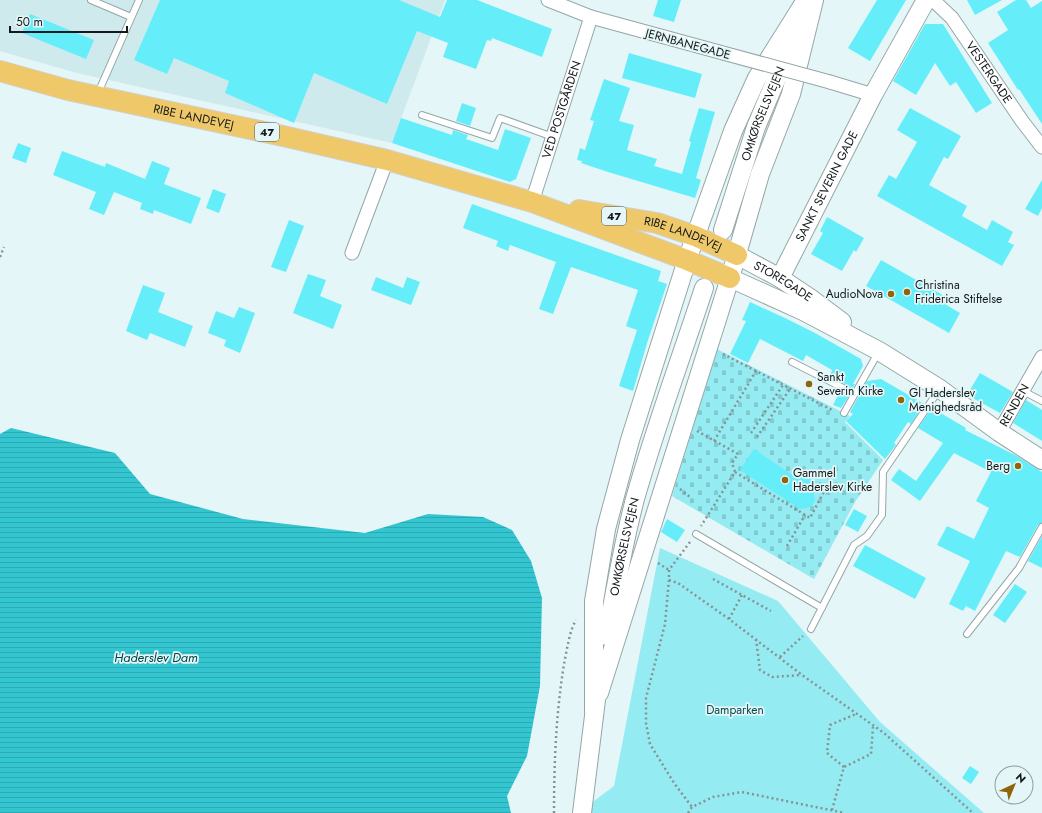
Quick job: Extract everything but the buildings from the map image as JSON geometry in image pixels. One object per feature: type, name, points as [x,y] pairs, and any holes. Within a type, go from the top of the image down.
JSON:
[{"type":"main road","points":[[594,711],[594,601],[606,529],[630,440],[691,249],[733,131],[754,84],[806,0]]},
{"type":"main road","name":"OMKØRSELSVEJEN","points":[[723,230],[756,127],[810,0]]},
{"type":"main road","points":[[594,711],[710,342],[760,174],[791,94],[814,0]]},
{"type":"main road","name":"SANKT SEVERIN GADE","points":[[780,278],[873,94],[926,0]]},
{"type":"main road","name":"RIBE LANDEVEJ","points":[[0,71],[68,90],[387,160],[532,202],[614,233],[691,249],[733,266]]},
{"type":"main road","name":"RIBE LANDEVEJ","points":[[532,202],[657,224],[691,249]]},
{"type":"main road","points":[[733,266],[815,309],[838,319]]},
{"type":"main road","name":"STOREGADE","points":[[733,266],[780,278],[905,367]]},
{"type":"main road","name":"STOREGADE","points":[[733,266],[803,311],[879,351],[905,367],[940,389],[1042,460]]},
{"type":"main road","name":"OMKØRSELSVEJEN","points":[[582,813],[594,711],[620,567],[635,499],[704,288]]},
{"type":"street","name":"JERNBANEGADE","points":[[548,0],[591,17],[873,94]]},
{"type":"street","name":"VESTERGADE","points":[[933,0],[952,18],[1022,121],[1042,147]]},
{"type":"street","name":"VED POSTGÅRDEN","points":[[532,202],[591,17]]},
{"type":"street","points":[[352,252],[387,160]]},
{"type":"street","name":"RENDEN","points":[[1000,432],[1042,357]]},
{"type":"lane","points":[[91,0],[131,17]]},
{"type":"lane","points":[[96,96],[139,0]]},
{"type":"lane","points":[[422,115],[492,138],[500,118],[553,138]]},
{"type":"lane","points":[[841,413],[855,394],[879,351]]},
{"type":"lane","points":[[792,362],[855,394]]},
{"type":"lane","points":[[811,629],[854,545],[867,536],[882,515],[883,472],[940,389]]},
{"type":"lane","points":[[1023,391],[1042,401]]},
{"type":"lane","points":[[967,634],[1018,568],[1042,528]]},
{"type":"lane","points":[[696,534],[822,608]]},
{"type":"path","points":[[0,257],[4,247]]},
{"type":"path","points":[[710,342],[722,348],[720,353],[841,413]]},
{"type":"path","points":[[714,441],[756,371]]},
{"type":"path","points":[[751,433],[783,384]]},
{"type":"path","points":[[757,437],[790,388]]},
{"type":"path","points":[[695,430],[738,454],[732,463],[735,472],[810,518],[828,484]]},
{"type":"path","points":[[692,807],[674,783],[650,744],[646,723],[646,698],[665,624],[669,570],[696,534],[735,472]]},
{"type":"path","points":[[788,546],[805,515]]},
{"type":"path","points":[[713,579],[771,611]]},
{"type":"path","points":[[669,580],[678,583],[729,618],[802,675],[874,726],[973,813]]},
{"type":"path","points":[[729,618],[742,595]]},
{"type":"path","points":[[554,813],[554,760],[560,688],[566,653],[573,626],[583,610],[594,601]]},
{"type":"path","points":[[756,638],[760,670],[772,677],[802,675]]},
{"type":"path","points":[[780,657],[794,644]]},
{"type":"path","points":[[844,767],[827,753],[830,725],[856,714]]},
{"type":"path","points":[[832,810],[844,767],[871,754],[874,726]]},
{"type":"path","points":[[688,813],[692,807],[714,797],[742,792],[846,813]]},
{"type":"shaded area","points":[[0,0],[445,0],[392,143],[77,73],[0,51]]},
{"type":"green space","points":[[717,349],[850,416],[845,422],[883,460],[855,502],[814,579],[672,496]]},
{"type":"green space","name":"Damparken","points":[[660,548],[778,601],[880,722],[984,813],[578,813],[614,786]]},
{"type":"water","name":"Haderslev Dam","points":[[11,428],[115,453],[150,494],[243,519],[365,533],[428,514],[483,517],[512,530],[531,561],[542,598],[540,686],[527,756],[507,796],[511,813],[0,813],[0,434]]},
{"type":"place","name":"Christina Friderica Stiftelse","points":[[907,292]]},
{"type":"place","name":"AudioNova","points":[[891,294]]},
{"type":"place","name":"Sankt Severin Kirke","points":[[809,384]]},
{"type":"place","name":"Gl Haderslev Menighedsråd","points":[[901,400]]},
{"type":"place","name":"Berg","points":[[1018,466]]},
{"type":"place","name":"Gammel Haderslev Kirke","points":[[785,480]]}]
